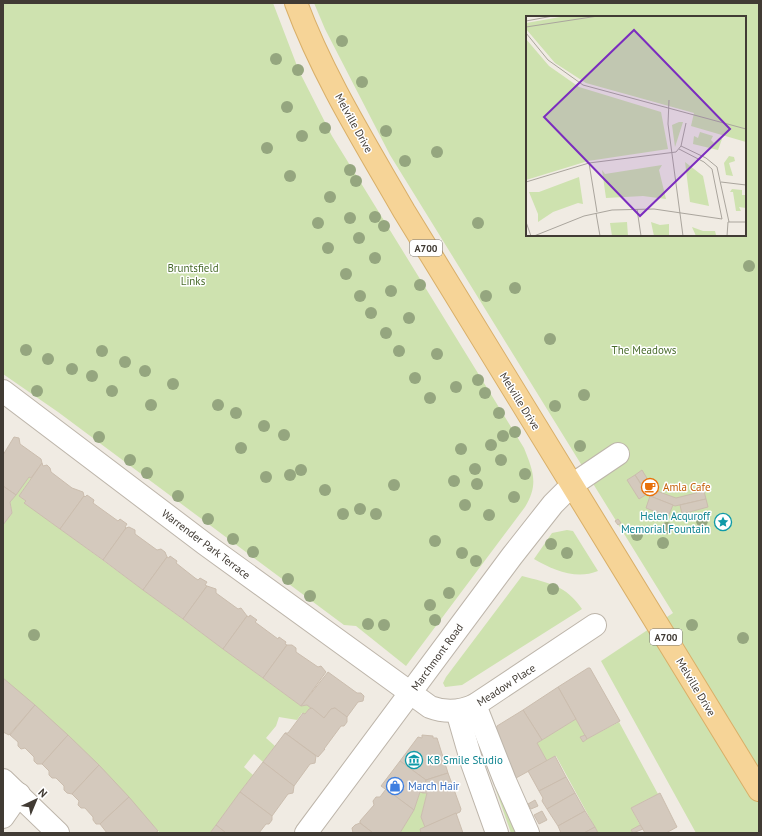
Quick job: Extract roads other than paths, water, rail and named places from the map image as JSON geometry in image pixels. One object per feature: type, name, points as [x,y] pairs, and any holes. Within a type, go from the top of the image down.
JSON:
[{"type":"main road","name":"Melville Drive","points":[[296,3],[322,65],[357,130],[467,316],[759,790]]},
{"type":"street","name":"Warrender Park Terrace","points":[[3,393],[205,544],[410,694]]},
{"type":"street","name":"Marchmont Road","points":[[306,833],[512,556],[553,504],[572,485],[618,454]]},
{"type":"street","name":"Meadow Place","points":[[466,708],[595,625]]},
{"type":"street","points":[[410,694],[430,707],[445,711],[466,708]]},
{"type":"street","points":[[466,708],[472,763],[497,833]]},
{"type":"street","points":[[466,708],[504,781],[528,833]]},
{"type":"street","points":[[3,780],[58,833]]},
{"type":"street","points":[[3,817],[19,794]]},
{"type":"place","name":"Amla Cafe","points":[[650,487]]},
{"type":"place","name":"Helen Acquroff Memorial Fountain","points":[[723,522]]},
{"type":"place","name":"KB Smile Studio","points":[[414,760]]},
{"type":"place","name":"March Hair","points":[[395,786]]},
{"type":"park label","name":"Bruntsfield Links","points":[[193,274]]},
{"type":"park label","name":"The Meadows","points":[[644,350]]}]
